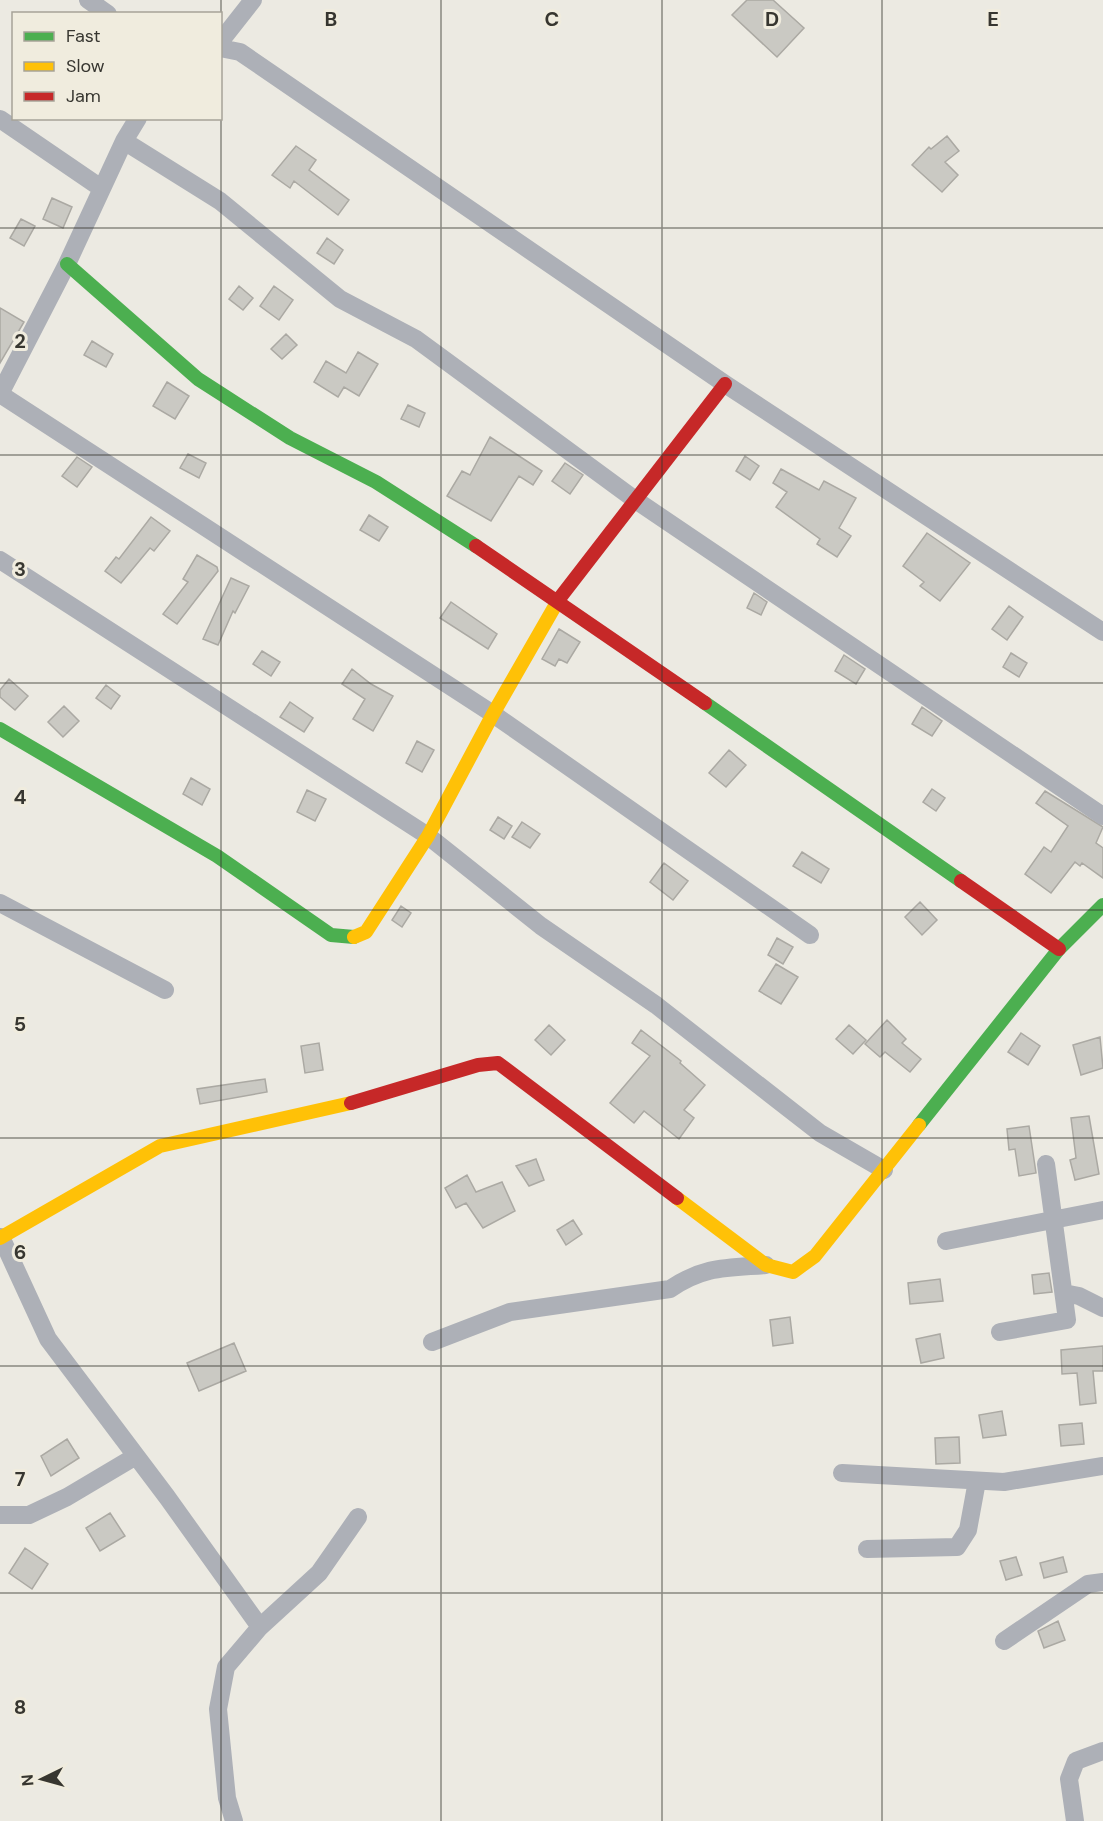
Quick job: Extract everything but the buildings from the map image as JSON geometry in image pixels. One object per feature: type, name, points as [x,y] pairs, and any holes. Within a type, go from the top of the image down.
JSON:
[{"type":"street","points":[[88,0],[105,12]]},
{"type":"street","points":[[222,39],[253,0]]},
{"type":"street","points":[[222,48],[240,52],[725,384],[1103,632]]},
{"type":"street","points":[[0,119],[102,189]]},
{"type":"street","points":[[137,120],[124,141],[67,264],[0,394],[493,714],[810,935]]},
{"type":"street","points":[[124,141],[219,201],[340,299],[416,339],[634,500],[1103,816]]},
{"type":"street","points":[[67,264],[154,343],[198,379],[290,438],[376,482],[492,555],[1059,949]]},
{"type":"street","points":[[0,729],[217,856],[331,935],[353,937],[366,932],[428,836],[493,714],[558,601],[725,384]]},
{"type":"street","points":[[0,560],[428,836],[541,926],[656,1005],[820,1133],[884,1170]]},
{"type":"street","points":[[0,903],[165,990]]},
{"type":"street","points":[[432,1342],[510,1312],[670,1289],[690,1275],[710,1269],[766,1265],[793,1272],[815,1256],[1059,949],[1103,905]]},
{"type":"street","points":[[260,1627],[48,1339],[1,1238],[160,1146],[359,1101],[477,1065],[498,1063],[766,1265]]},
{"type":"street","points":[[1000,1332],[1067,1320],[1046,1164]]},
{"type":"street","points":[[946,1241],[1054,1222],[1103,1210]]},
{"type":"street","points":[[1064,1293],[1079,1296],[1103,1308]]},
{"type":"street","points":[[0,1515],[29,1515],[67,1497],[136,1456]]},
{"type":"street","points":[[842,1473],[1004,1482],[1103,1466]]},
{"type":"street","points":[[867,1549],[957,1547],[968,1530],[977,1481]]},
{"type":"street","points":[[234,1821],[227,1798],[218,1709],[226,1666],[260,1627],[319,1573],[358,1517]]},
{"type":"street","points":[[1004,1641],[1089,1584],[1103,1582]]},
{"type":"street","points":[[1075,1821],[1069,1779],[1076,1761],[1103,1751]]},
{"type":"traffic: fast","points":[[67,264],[198,379],[290,438],[376,482],[476,546]]},
{"type":"traffic: fast","points":[[705,703],[961,881]]},
{"type":"traffic: fast","points":[[0,729],[217,856],[331,935],[354,937]]},
{"type":"traffic: fast","points":[[919,1125],[1059,949],[1103,905]]},
{"type":"traffic: slow","points":[[354,937],[366,932],[428,836],[493,714],[559,599]]},
{"type":"traffic: slow","points":[[0,1238],[160,1146],[351,1103]]},
{"type":"traffic: slow","points":[[677,1198],[766,1265],[793,1272],[815,1256],[919,1125]]},
{"type":"traffic: jam","points":[[559,599],[725,384]]},
{"type":"traffic: jam","points":[[476,546],[705,703]]},
{"type":"traffic: jam","points":[[961,881],[1059,949]]},
{"type":"traffic: jam","points":[[351,1103],[478,1065],[498,1063],[677,1198]]}]
